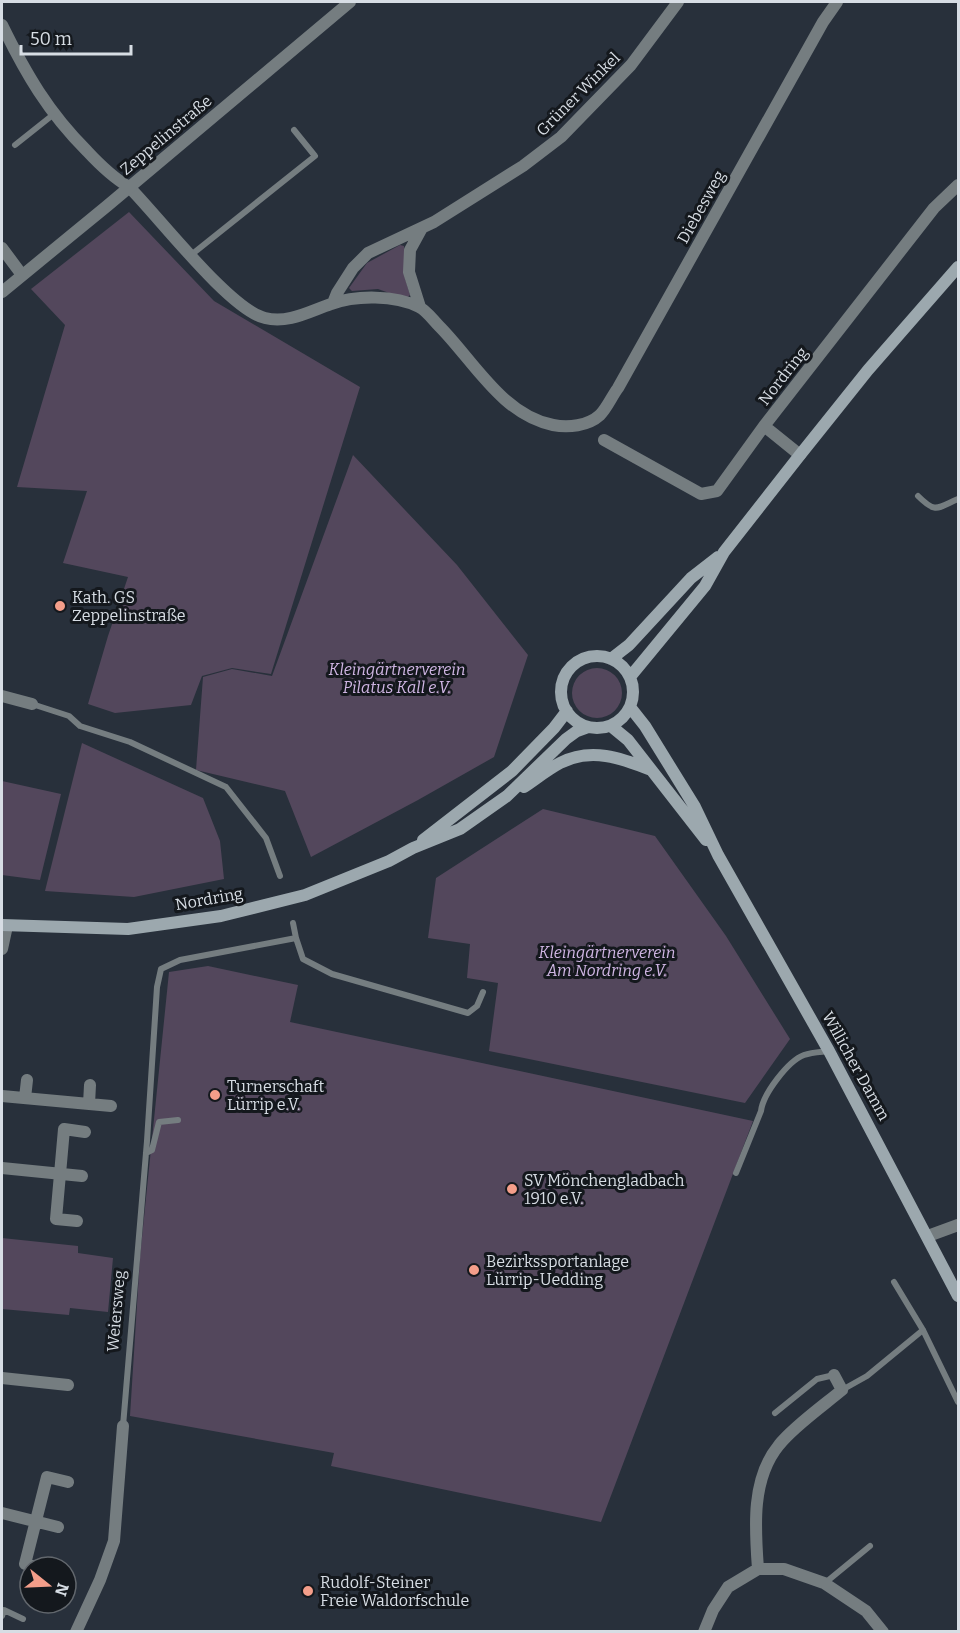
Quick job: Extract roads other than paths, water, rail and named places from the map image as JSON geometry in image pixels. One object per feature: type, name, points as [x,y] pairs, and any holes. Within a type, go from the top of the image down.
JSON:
[{"type":"main road","points":[[630,677],[705,586],[724,552],[868,370],[958,267]]},
{"type":"main road","points":[[611,659],[629,645],[691,578],[724,552]]},
{"type":"main road","points":[[600,656],[611,659],[619,663],[630,677],[633,687],[630,707],[626,715],[611,726],[588,727],[573,719],[562,701],[561,690],[570,669],[589,657],[600,656]]},
{"type":"main road","name":"Willicher Damm","points":[[630,707],[645,726],[695,807],[718,855],[829,1051],[958,1296]]},
{"type":"main road","name":"Nordring","points":[[412,849],[512,771],[554,728],[567,711]]},
{"type":"main road","name":"Willicher Damm","points":[[611,726],[628,740],[718,855]]},
{"type":"main road","name":"Nordring","points":[[4,926],[128,929],[221,916],[305,895],[460,829],[507,796],[566,739],[588,727]]},
{"type":"main road","points":[[507,796],[561,762],[584,755],[609,755],[654,772]]},
{"type":"street","name":"Zeppelinstraße","points":[[2,292],[350,2]]},
{"type":"street","name":"Grüner Winkel","points":[[333,303],[353,268],[368,253],[422,228],[523,166],[561,137],[631,65],[678,2]]},
{"type":"street","name":"Diebesweg","points":[[420,307],[450,337],[489,384],[517,408],[542,423],[565,427],[588,422],[600,414],[618,388],[837,2]]},
{"type":"street","points":[[2,25],[41,98],[72,137],[113,177],[129,187],[239,304],[265,318],[291,319],[333,303],[363,296],[386,298],[420,307]]},
{"type":"street","name":"Nordring","points":[[604,440],[701,494],[717,491],[764,426],[934,208],[958,185]]},
{"type":"street","points":[[420,307],[409,272],[410,250],[422,228]]},
{"type":"street","points":[[2,248],[22,275]]},
{"type":"street","points":[[764,426],[800,455]]},
{"type":"street","points":[[2,696],[32,704]]},
{"type":"street","points":[[2,949],[4,926]]},
{"type":"street","points":[[26,1098],[27,1080]]},
{"type":"street","points":[[89,1104],[90,1085]]},
{"type":"street","points":[[2,1096],[111,1106]]},
{"type":"street","points":[[77,1221],[56,1219],[59,1174],[64,1129],[85,1132]]},
{"type":"street","points":[[2,1168],[82,1176]]},
{"type":"street","points":[[928,1236],[958,1225]]},
{"type":"street","points":[[758,1569],[757,1500],[767,1463],[780,1443],[842,1390],[834,1375]]},
{"type":"street","points":[[2,1378],[68,1385]]},
{"type":"street","name":"Weiersweg","points":[[76,1632],[100,1580],[114,1541],[123,1426]]},
{"type":"street","points":[[27,1555],[47,1477],[69,1482]]},
{"type":"street","points":[[2,1513],[58,1527]]},
{"type":"street","points":[[704,1632],[712,1610],[728,1587],[758,1569],[784,1569],[824,1583],[866,1611],[883,1632]]},
{"type":"lane","points":[[15,145],[54,114]]},
{"type":"lane","points":[[191,255],[315,156],[294,130]]},
{"type":"lane","points":[[918,496],[929,507],[938,508],[958,499]]},
{"type":"lane","points":[[32,704],[69,716],[80,726],[130,742],[225,787],[266,838],[279,876]]},
{"type":"lane","points":[[293,923],[303,959],[332,974],[468,1013],[477,1006],[483,992]]},
{"type":"lane","name":"Weiersweg","points":[[123,1426],[146,1154],[157,987],[161,969],[180,960],[296,938]]},
{"type":"lane","points":[[736,1173],[762,1104],[786,1067],[803,1055],[829,1051]]},
{"type":"lane","points":[[146,1154],[152,1150],[159,1122],[178,1120]]},
{"type":"lane","points":[[894,1282],[923,1330],[958,1402]]},
{"type":"lane","points":[[842,1390],[867,1376],[923,1330]]},
{"type":"lane","points":[[775,1413],[817,1379],[834,1375]]},
{"type":"lane","points":[[824,1583],[870,1546]]},
{"type":"lane","points":[[2,1616],[4,1610],[23,1619]]},
{"type":"place","name":"Kath. GS Zeppelinstraße","points":[[60,606]]},
{"type":"place","name":"Turnerschaft Lürrip e.V.","points":[[215,1095]]},
{"type":"place","name":"SV Mönchengladbach 1910 e.V.","points":[[512,1189]]},
{"type":"place","name":"Bezirkssportanlage Lürrip-Uedding","points":[[474,1270]]},
{"type":"place","name":"Rudolf-Steiner Freie Waldorfschule","points":[[308,1591]]},
{"type":"park label","name":"Kleingärtnerverein Pilatus Kall e.V.","points":[[397,678]]},
{"type":"park label","name":"Kleingärtnerverein Am Nordring e.V.","points":[[607,961]]}]
